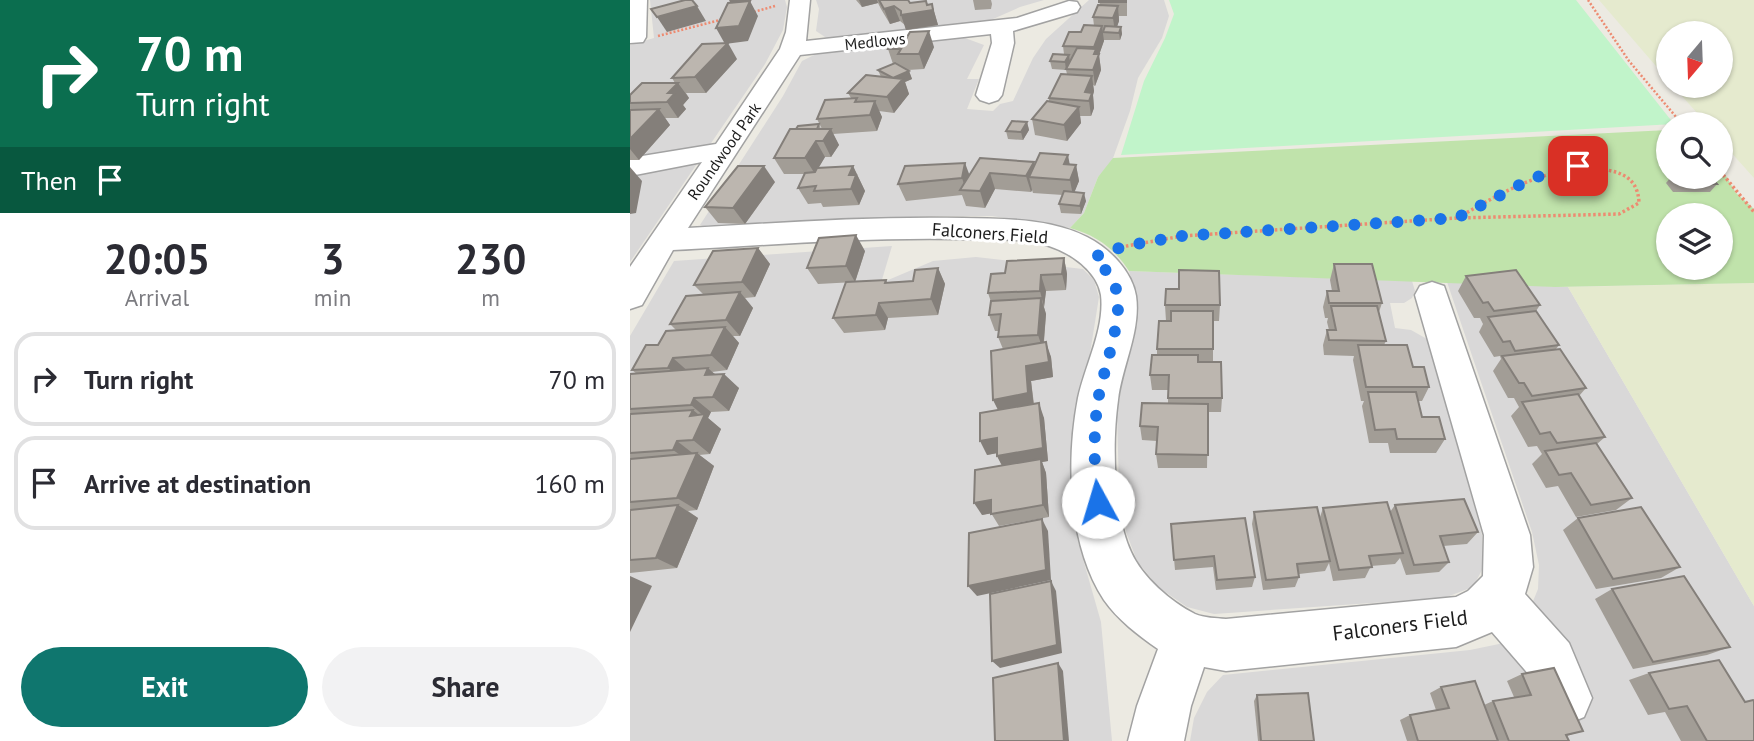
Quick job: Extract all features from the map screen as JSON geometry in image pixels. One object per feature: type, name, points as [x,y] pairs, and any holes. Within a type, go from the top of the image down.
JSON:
[{"type":"street","points":[[637,0],[642,38]]},
{"type":"street","name":"Roundwood Park","points":[[630,296],[663,240],[792,49],[797,33],[793,2]]},
{"type":"street","name":"Medlows","points":[[792,49],[1001,27],[1037,20],[1069,7]]},
{"type":"street","points":[[989,95],[1003,43],[1001,27]]},
{"type":"street","points":[[630,167],[723,151]]},
{"type":"street","name":"Falconers Field","points":[[663,240],[901,229],[999,229],[1069,241],[1094,257],[1110,276],[1118,296],[1098,400],[1093,461],[1107,549],[1118,578],[1137,601],[1160,621],[1188,639],[1226,645],[1456,622],[1480,615],[1497,602]]},
{"type":"street","points":[[1432,295],[1507,535],[1511,558],[1507,582],[1497,602],[1522,626],[1551,661],[1565,698]]},
{"type":"street","points":[[1156,741],[1164,706],[1188,639]]},
{"type":"path","points":[[1588,0],[1629,61],[1672,112]]},
{"type":"path","points":[[749,13],[793,2]]},
{"type":"path","points":[[642,38],[724,19]]},
{"type":"path","points":[[1094,257],[1125,246],[1182,236],[1457,218],[1619,214],[1639,203],[1639,194],[1629,176],[1614,170],[1578,166],[1558,169],[1529,180],[1457,218]]},
{"type":"path","points":[[1733,187],[1754,212]]},
{"type":"shaded area","points":[[650,0],[785,0],[787,7],[783,30],[765,64],[630,262],[630,45],[654,38]]},
{"type":"shaded area","points":[[816,0],[1044,0],[984,23],[828,39],[816,31],[819,9]]},
{"type":"shaded area","points":[[1089,0],[1164,0],[1169,16],[1162,38],[1138,78],[1130,111],[1112,161],[1098,177],[1084,213],[1070,228],[992,216],[934,216],[708,228],[700,225],[783,96],[802,61],[822,51],[965,38],[984,45],[967,79],[979,79],[967,109],[993,111],[1000,104],[1013,101],[1033,58],[1046,39]]},
{"type":"shaded area","points":[[892,246],[881,283],[933,261],[976,257],[1083,269],[1094,280],[1099,297],[1075,447],[1077,538],[1101,622],[1112,741],[630,741],[630,336],[674,261]]},
{"type":"shaded area","points":[[1129,271],[1412,281],[1415,291],[1412,298],[1404,303],[1390,303],[1395,328],[1411,330],[1427,339],[1445,396],[1482,535],[1483,568],[1473,587],[1444,598],[1214,614],[1187,607],[1158,587],[1137,561],[1126,532],[1119,488],[1117,414],[1136,297]]},
{"type":"shaded area","points":[[1447,282],[1568,287],[1754,606],[1754,741],[1190,741],[1194,718],[1207,692],[1223,675],[1470,650],[1499,644],[1516,632],[1529,611],[1538,589],[1539,565],[1532,532]]},
{"type":"green space","points":[[1169,0],[1576,0],[1665,112],[1656,112],[1656,125],[1121,155],[1144,81],[1174,14]]},
{"type":"green space","points":[[1599,0],[1754,0],[1754,178],[1733,155],[1733,112],[1696,112],[1684,98],[1733,98],[1733,21],[1656,21],[1656,66]]},
{"type":"green space","points":[[1656,131],[1656,189],[1733,188],[1754,209],[1754,283],[1555,287],[1129,271],[1118,256],[1104,244],[1070,228],[1084,213],[1098,177],[1113,158]]},
{"type":"green space","points":[[1754,283],[1754,606],[1568,287]]},
{"type":"building","points":[[692,0],[697,6],[657,17],[651,9]]},
{"type":"building","points":[[879,0],[908,0],[910,3],[926,1],[927,5],[932,4],[933,10],[901,15],[901,11],[894,6],[884,9]]},
{"type":"building","points":[[1126,0],[1126,2],[1099,2]]},
{"type":"building","points":[[750,1],[739,26],[716,28],[728,3]]},
{"type":"building","points":[[1098,5],[1118,6],[1113,18],[1093,17]]},
{"type":"building","points":[[1084,25],[1102,26],[1094,47],[1063,46],[1069,32],[1081,32]]},
{"type":"building","points":[[1105,26],[1121,27],[1119,33],[1103,32]]},
{"type":"building","points":[[929,31],[919,54],[898,54],[901,49],[888,49],[892,42],[904,42],[910,32]]},
{"type":"building","points":[[728,43],[695,77],[672,78],[702,44]]},
{"type":"building","points":[[1077,48],[1096,49],[1094,54],[1099,54],[1093,70],[1066,69]]},
{"type":"building","points":[[1053,54],[1069,55],[1065,62],[1050,61]]},
{"type":"building","points":[[895,63],[909,71],[893,78],[878,70]]},
{"type":"building","points":[[1061,74],[1092,76],[1085,92],[1092,93],[1089,101],[1049,98]]},
{"type":"building","points":[[866,75],[903,79],[887,97],[848,93]]},
{"type":"building","points":[[642,83],[678,83],[668,93],[675,93],[667,102],[630,103],[630,95]]},
{"type":"building","points":[[857,98],[855,102],[875,101],[870,115],[817,119],[825,100]]},
{"type":"building","points":[[1047,101],[1079,107],[1064,125],[1032,119]]},
{"type":"building","points":[[659,109],[630,139],[630,110]]},
{"type":"building","points":[[1012,121],[1027,122],[1021,132],[1006,131]]},
{"type":"building","points":[[819,124],[817,129],[796,129],[798,126]]},
{"type":"building","points":[[790,129],[831,129],[823,141],[816,141],[805,158],[774,158]]},
{"type":"building","points":[[1040,153],[1068,155],[1064,164],[1076,165],[1070,180],[1029,177]]},
{"type":"building","points":[[980,158],[1034,162],[1026,176],[990,173],[980,191],[960,190]]},
{"type":"building","points":[[965,163],[962,178],[898,184],[905,166]]},
{"type":"building","points":[[738,166],[764,166],[733,208],[705,207]]},
{"type":"building","points":[[853,166],[849,175],[856,175],[851,189],[814,191],[816,186],[798,188],[805,173],[815,172],[817,168]]},
{"type":"building","points":[[1064,191],[1084,193],[1080,206],[1059,204]]},
{"type":"building","points":[[856,235],[846,266],[807,268],[819,238]]},
{"type":"building","points":[[758,248],[742,282],[694,285],[713,251]]},
{"type":"building","points":[[1064,258],[1062,274],[1041,275],[1040,291],[988,293],[991,274],[1005,273],[1007,261]]},
{"type":"building","points":[[1334,264],[1372,264],[1382,303],[1329,303],[1327,291],[1339,291]]},
{"type":"building","points":[[938,268],[931,299],[879,303],[876,315],[833,318],[846,282],[913,281],[915,270]]},
{"type":"building","points":[[1179,270],[1219,271],[1220,305],[1165,305],[1166,289],[1179,289]]},
{"type":"building","points":[[1516,270],[1540,305],[1494,311],[1488,302],[1483,303],[1466,276]]},
{"type":"building","points":[[740,292],[726,320],[670,324],[686,296]]},
{"type":"building","points":[[1041,298],[1038,335],[998,337],[1001,314],[989,315],[991,301]]},
{"type":"building","points":[[1331,306],[1377,306],[1386,341],[1329,340],[1327,330],[1336,330]]},
{"type":"building","points":[[1171,311],[1213,311],[1213,349],[1157,349],[1159,321],[1171,321]]},
{"type":"building","points":[[1536,311],[1559,345],[1515,351],[1510,341],[1503,342],[1488,317]]},
{"type":"building","points":[[725,327],[711,355],[673,358],[668,368],[632,370],[646,345],[658,345],[666,331]]},
{"type":"building","points":[[1046,342],[1049,362],[1026,366],[1028,393],[993,400],[991,351]]},
{"type":"building","points":[[1358,345],[1407,345],[1413,367],[1424,367],[1429,387],[1366,387]]},
{"type":"building","points":[[1560,349],[1586,388],[1532,396],[1524,383],[1519,383],[1502,356]]},
{"type":"building","points":[[1152,355],[1198,355],[1198,362],[1221,362],[1222,398],[1168,398],[1169,375],[1150,375]]},
{"type":"building","points":[[708,368],[705,375],[724,374],[713,397],[694,398],[691,405],[630,409],[630,374]]},
{"type":"building","points":[[1368,392],[1416,392],[1422,417],[1439,417],[1445,439],[1397,439],[1395,429],[1375,430]]},
{"type":"building","points":[[1578,394],[1605,437],[1557,443],[1550,432],[1540,434],[1522,402]]},
{"type":"building","points":[[1039,403],[1043,448],[997,456],[997,438],[980,441],[980,413]]},
{"type":"building","points":[[1142,403],[1208,404],[1208,455],[1156,454],[1158,427],[1140,426]]},
{"type":"building","points":[[693,410],[690,416],[705,414],[693,440],[677,441],[673,450],[630,453],[630,414]]},
{"type":"building","points":[[1596,443],[1632,498],[1591,505],[1571,473],[1559,475],[1545,451]]},
{"type":"building","points":[[697,453],[677,498],[630,502],[630,459]]},
{"type":"building","points":[[1041,459],[1043,505],[991,514],[991,500],[974,503],[975,470]]},
{"type":"building","points":[[1464,499],[1478,532],[1440,536],[1449,562],[1414,565],[1395,505]]},
{"type":"building","points":[[1387,502],[1403,553],[1369,556],[1372,567],[1339,570],[1323,508]]},
{"type":"building","points":[[678,505],[656,558],[630,560],[630,510]]},
{"type":"building","points":[[1317,507],[1330,561],[1297,564],[1299,577],[1266,580],[1254,512]]},
{"type":"building","points":[[1641,507],[1680,567],[1613,579],[1578,518]]},
{"type":"building","points":[[1245,518],[1255,577],[1217,580],[1214,556],[1174,560],[1171,524]]},
{"type":"building","points":[[1042,519],[1046,570],[968,586],[969,533]]},
{"type":"building","points":[[1684,576],[1730,647],[1653,662],[1612,589]]},
{"type":"building","points":[[1051,581],[1057,645],[992,661],[990,594]]},
{"type":"building","points":[[1719,660],[1745,702],[1754,701],[1754,741],[1707,741],[1687,706],[1669,709],[1649,673]]},
{"type":"building","points":[[1058,663],[1064,741],[995,741],[993,678]]},
{"type":"building","points":[[1554,668],[1583,731],[1566,735],[1569,741],[1509,741],[1493,701],[1531,695],[1522,674]]},
{"type":"building","points":[[1475,681],[1498,741],[1418,741],[1410,715],[1449,708],[1441,687]]},
{"type":"building","points":[[1308,693],[1314,741],[1261,741],[1257,695]]},
{"type":"route","points":[[1098,502],[1093,461],[1098,400],[1118,296],[1114,283],[1094,257],[1125,246],[1182,236],[1457,218],[1529,180],[1558,169],[1578,166]]}]
